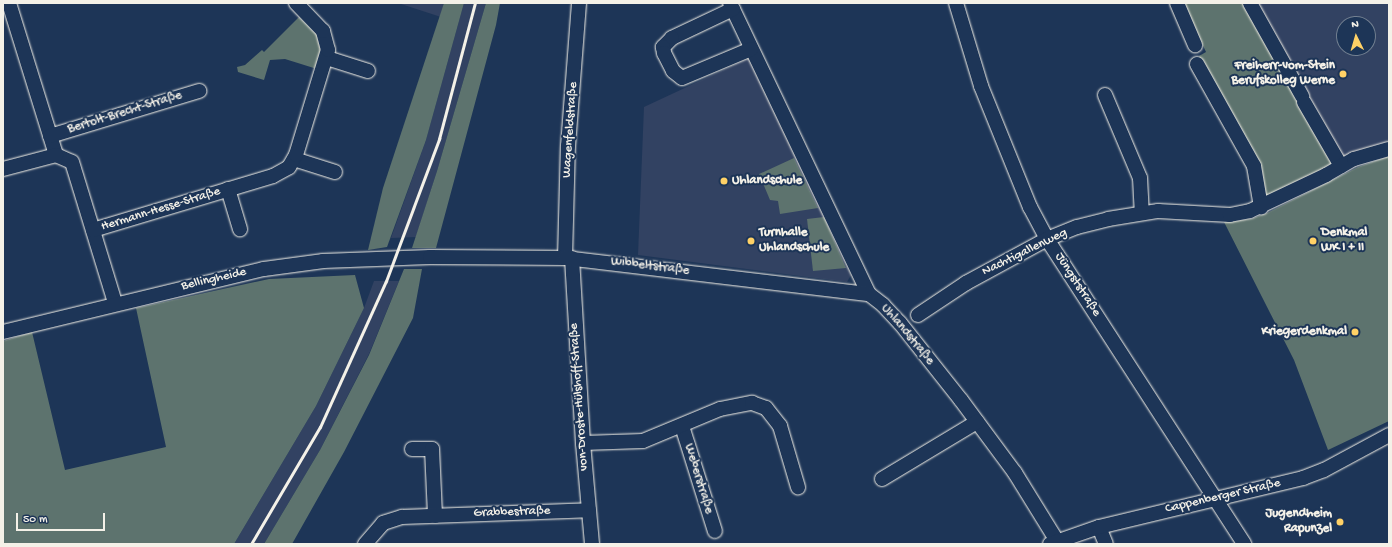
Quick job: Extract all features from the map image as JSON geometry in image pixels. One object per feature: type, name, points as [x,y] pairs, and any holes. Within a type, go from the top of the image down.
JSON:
[{"type":"street","points":[[9,3],[56,155]]},
{"type":"street","name":"Hermann-Hesse-Straße","points":[[93,230],[282,173],[294,159],[327,58],[328,43],[322,31],[296,3]]},
{"type":"street","name":"Wagenfeldstraße","points":[[568,258],[568,146],[579,3]]},
{"type":"street","name":"Jüngststraße","points":[[956,3],[965,37],[1010,161],[1047,239],[1244,544]]},
{"type":"street","points":[[1177,3],[1195,45]]},
{"type":"street","points":[[1250,3],[1341,166]]},
{"type":"street","name":"Uhlandstraße","points":[[751,49],[682,78],[673,71],[664,53],[663,46],[672,38],[732,6],[751,49],[869,294],[883,304],[900,323],[977,422],[1015,473],[1054,542]]},
{"type":"street","points":[[327,58],[368,71]]},
{"type":"street","points":[[1197,64],[1254,166],[1261,207]]},
{"type":"street","name":"Bertolt-Brecht-Straße","points":[[50,136],[199,90]]},
{"type":"street","points":[[1105,95],[1140,178],[1142,213]]},
{"type":"street","name":"Nachtigallenweg","points":[[918,315],[966,283],[1047,239],[1100,221],[1142,213],[1182,211],[1230,215],[1261,207],[1354,159],[1389,149]]},
{"type":"street","points":[[3,169],[56,155],[72,162],[115,303]]},
{"type":"street","points":[[294,159],[335,172]]},
{"type":"street","name":"Hermann-Hesse-Straße","points":[[228,190],[240,229]]},
{"type":"street","name":"Wibbeltstraße","points":[[430,257],[568,258],[869,294]]},
{"type":"street","name":"Bellingheide","points":[[3,332],[115,303],[264,269],[323,261],[430,257]]},
{"type":"street","name":"von-Droste-Hülshoff-Straße","points":[[568,258],[589,510],[596,541]]},
{"type":"street","name":"Weberstraße","points":[[583,444],[643,441],[720,409],[740,404],[752,403],[766,408],[780,426],[798,487]]},
{"type":"street","points":[[882,479],[977,422]]},
{"type":"street","name":"Weberstraße","points":[[682,426],[714,531]]},
{"type":"street","name":"Cappenberger Straße","points":[[1054,542],[1099,527],[1303,478],[1324,470],[1389,435]]},
{"type":"street","points":[[412,449],[432,449],[435,516]]},
{"type":"street","name":"Grabbestraße","points":[[365,544],[376,528],[390,519],[589,510]]},
{"type":"street","points":[[1099,527],[1106,544]]},
{"type":"shaded area","points":[[398,3],[444,3],[441,17]]},
{"type":"shaded area","points":[[464,3],[486,3],[437,171],[416,237],[391,238],[426,140]]},
{"type":"shaded area","name":"Freiherr-vom-Stein Berufskolleg Werne","points":[[1257,3],[1389,3],[1389,143],[1343,156]]},
{"type":"shaded area","name":"Uhlandschule","points":[[749,58],[851,275],[847,282],[638,255],[644,107]]},
{"type":"shaded area","points":[[374,281],[399,281],[369,354],[320,450],[264,544],[234,544],[316,406],[364,308]]},
{"type":"green space","points":[[444,3],[464,3],[426,140],[387,247],[368,250],[383,188]]},
{"type":"green space","points":[[486,3],[500,3],[496,25],[436,248],[412,248],[437,171]]},
{"type":"green space","points":[[1183,3],[1250,3],[1341,166],[1264,201],[1258,165],[1199,56],[1206,52]]},
{"type":"green space","points":[[299,17],[320,38],[321,49],[317,69],[285,59],[270,60],[264,80],[238,72],[237,67],[245,65],[262,50],[264,52]]},
{"type":"green space","points":[[1389,156],[1389,421],[1328,450],[1294,360],[1224,222],[1251,219],[1267,213],[1358,167]]},
{"type":"green space","points":[[794,158],[818,208],[780,214],[778,201],[770,200],[759,174]]},
{"type":"green space","points":[[824,217],[846,268],[813,271],[807,219]]},
{"type":"green space","points":[[404,269],[422,269],[413,318],[344,452],[292,544],[264,544],[320,450],[369,355]]},
{"type":"green space","points":[[355,275],[364,308],[316,406],[234,544],[3,544],[3,341],[32,332],[65,470],[166,447],[136,308],[269,279]]},
{"type":"railway","points":[[251,544],[320,427],[386,281],[439,139],[475,3]]},
{"type":"place","name":"Freiherr-vom-Stein Berufskolleg Werne","points":[[1343,74]]},
{"type":"place","name":"Uhlandschule","points":[[724,181]]},
{"type":"place","name":"Turnhalle Uhlandschule","points":[[751,241]]},
{"type":"place","name":"Denkmal WK I + II","points":[[1313,241]]},
{"type":"place","name":"Kriegerdenkmal","points":[[1355,332]]},
{"type":"place","name":"Jugendheim Rapunzel","points":[[1340,522]]}]
